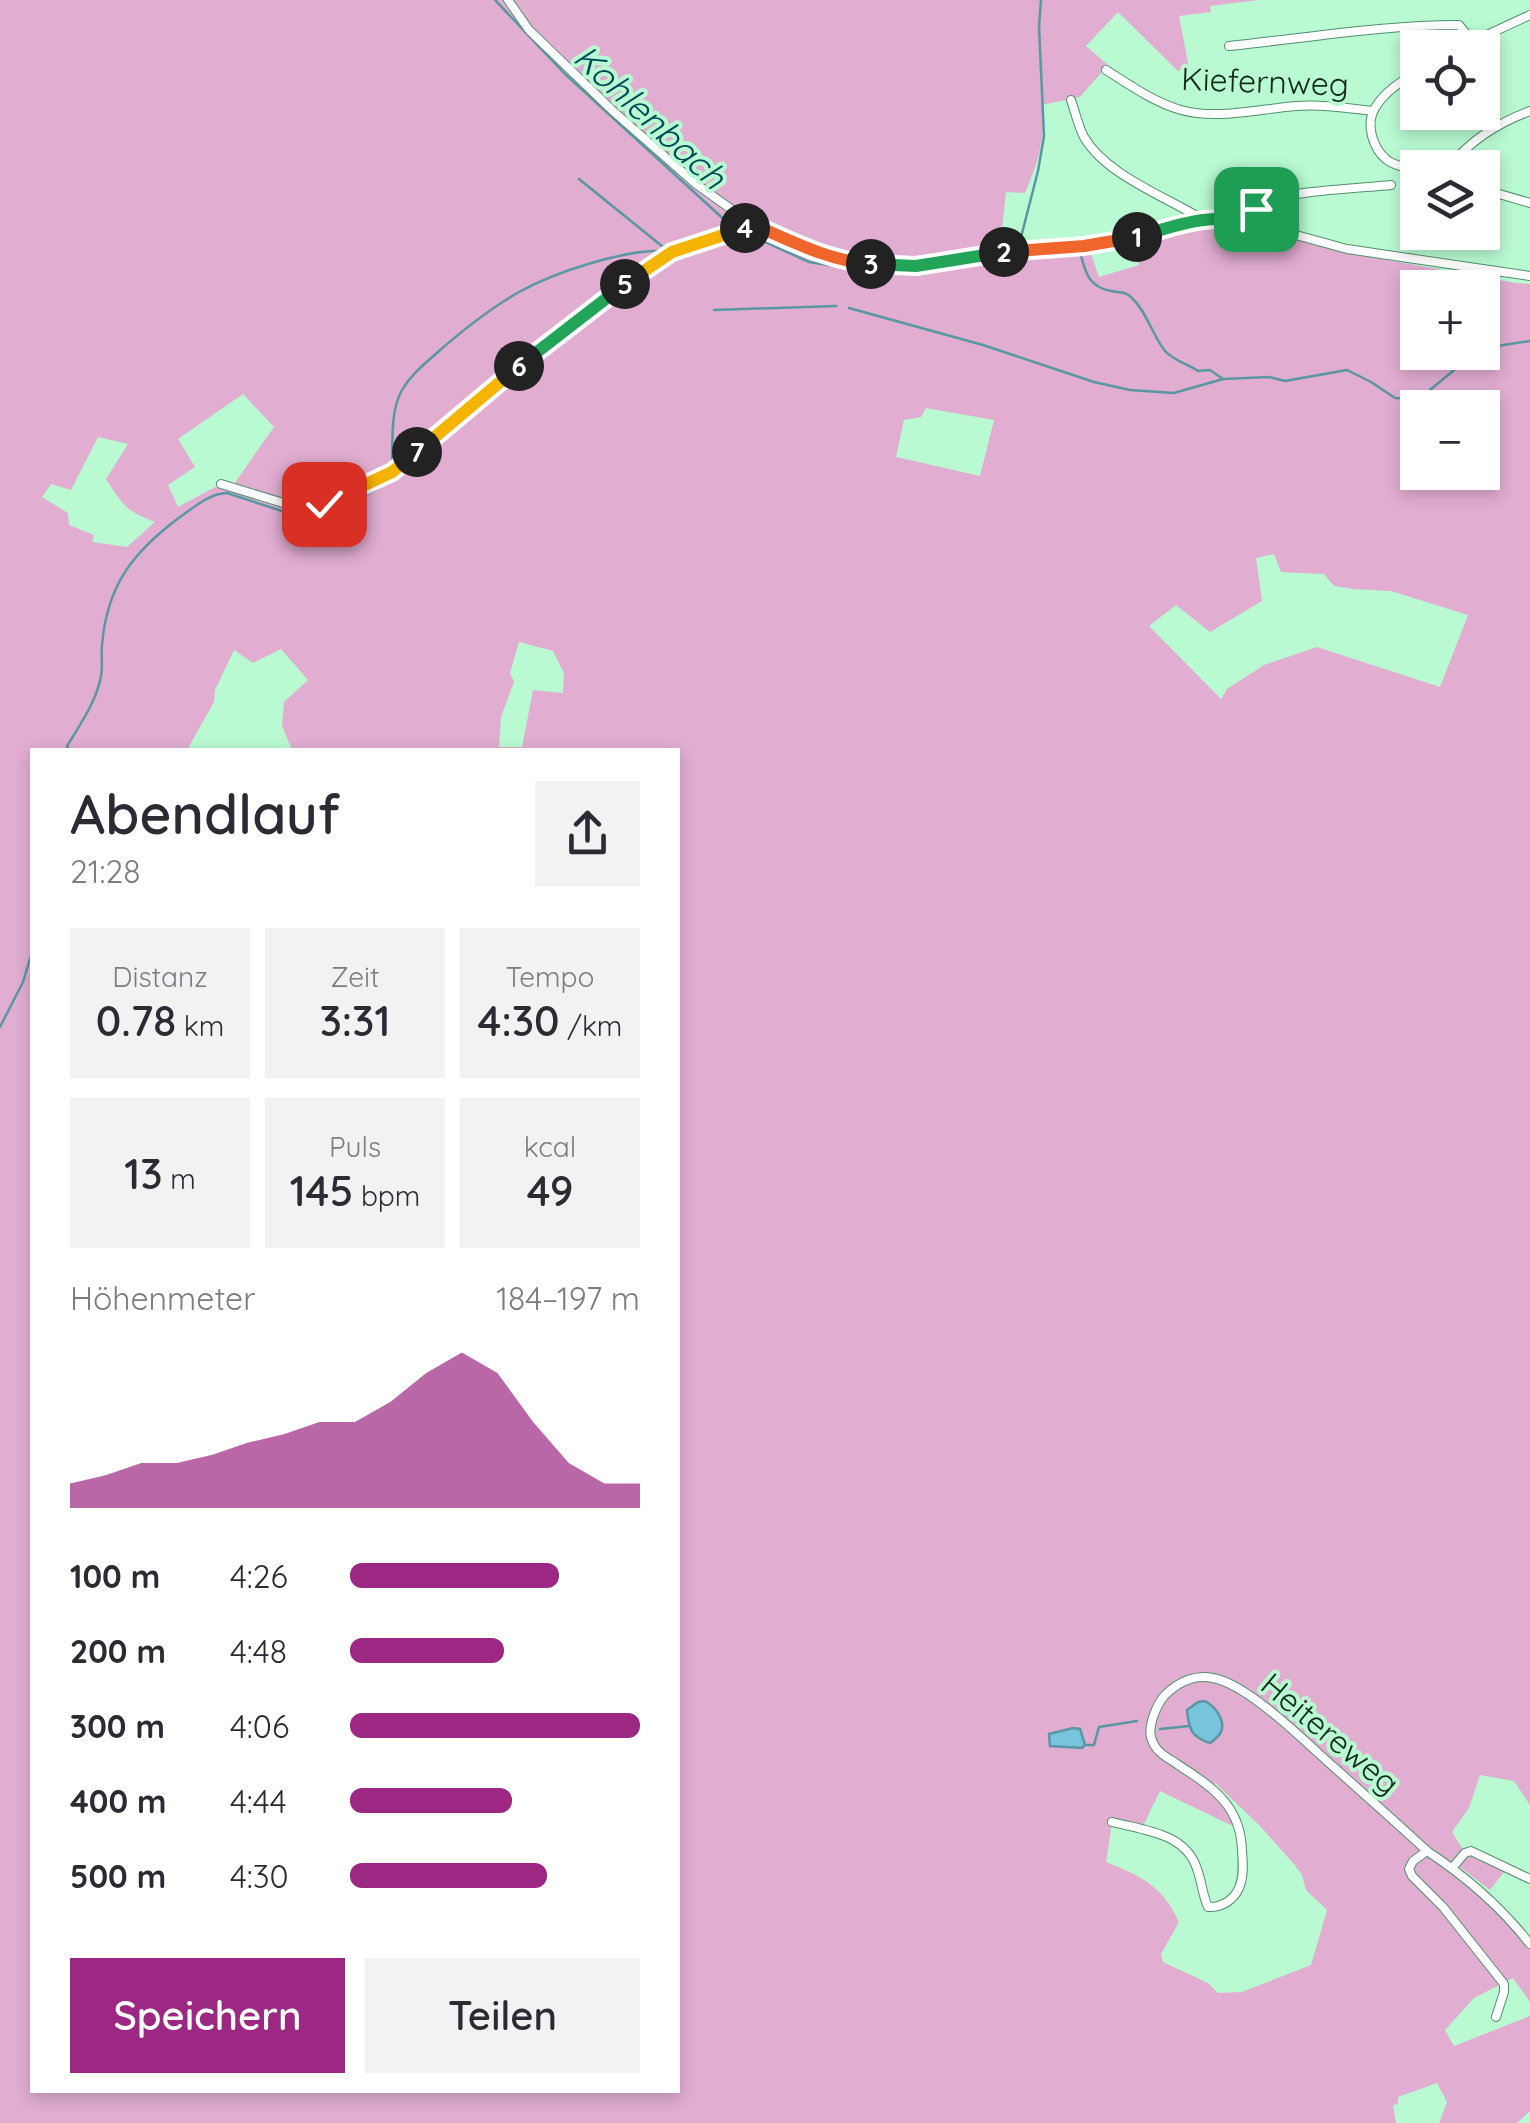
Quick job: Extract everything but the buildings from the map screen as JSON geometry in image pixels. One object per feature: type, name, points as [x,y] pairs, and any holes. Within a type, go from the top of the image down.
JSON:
[{"type":"street","points":[[508,0],[529,30],[696,184],[752,224],[816,252],[854,263],[916,266],[1000,252],[1109,243],[1200,218],[1241,220],[1348,248],[1530,276]]},
{"type":"street","points":[[1497,30],[1530,15]]},
{"type":"street","points":[[1230,46],[1390,27],[1459,25],[1463,30]]},
{"type":"street","name":"Kiefernweg","points":[[1106,70],[1156,101],[1184,111],[1223,113],[1297,106],[1373,111]]},
{"type":"street","points":[[1400,84],[1384,96],[1370,121],[1378,150],[1400,166]]},
{"type":"street","points":[[1071,100],[1084,136],[1096,152],[1122,174],[1200,218]]},
{"type":"street","points":[[1465,150],[1490,130],[1530,111]]},
{"type":"street","points":[[1240,183],[1241,220]]},
{"type":"street","points":[[1254,223],[1260,204],[1280,197],[1391,186]]},
{"type":"street","points":[[1500,195],[1530,204]]},
{"type":"street","points":[[222,484],[303,509],[356,490],[392,472],[534,354],[655,262],[672,252],[752,224]]},
{"type":"street","name":"Heitereweg","points":[[1112,1822],[1174,1839],[1185,1848],[1198,1870],[1208,1906],[1216,1908],[1237,1892],[1243,1869],[1238,1821],[1225,1800],[1159,1753],[1150,1728],[1162,1698],[1176,1685],[1192,1678],[1215,1678],[1261,1704],[1427,1851],[1452,1868],[1530,1944]]},
{"type":"street","points":[[1427,1851],[1409,1869],[1444,1906],[1504,1984],[1496,2017]]},
{"type":"street","points":[[1452,1868],[1465,1853],[1471,1852],[1530,1879]]},
{"type":"shaded area","points":[[0,0],[1258,0],[1210,6],[1211,12],[1179,16],[1189,68],[1178,71],[1118,12],[1086,46],[1108,65],[1080,97],[1042,105],[1043,128],[1037,161],[1025,193],[1006,192],[1000,248],[927,259],[871,261],[833,253],[772,231],[854,263],[892,271],[1030,253],[1090,251],[1099,277],[1139,265],[1137,257],[1150,253],[1147,244],[1202,222],[1239,225],[1348,253],[1443,270],[1400,270],[1400,370],[1500,370],[1500,280],[1530,284],[1530,1805],[1514,1781],[1480,1775],[1469,1808],[1452,1832],[1465,1853],[1453,1867],[1530,1944],[1530,2002],[1513,1978],[1474,1998],[1445,2030],[1454,2046],[1530,2016],[1530,2111],[1517,2123],[1439,2123],[1447,2102],[1437,2083],[1398,2097],[1398,2104],[1393,2105],[1396,2123],[0,2123]],"holes":[[[243,394],[274,427],[232,487],[221,484],[178,507],[168,485],[195,467],[178,439]],[[926,408],[994,420],[980,476],[896,457],[904,420],[921,417]],[[98,437],[128,444],[106,479],[126,506],[155,522],[127,547],[92,542],[94,535],[69,525],[68,513],[42,497],[51,484],[71,490]],[[1274,554],[1281,572],[1324,574],[1334,586],[1391,591],[1468,615],[1440,687],[1317,647],[1264,665],[1227,689],[1221,699],[1149,626],[1176,605],[1210,632],[1262,601],[1256,558]],[[519,642],[553,651],[564,673],[563,693],[533,690],[522,747],[499,747],[501,717],[514,682],[510,673]],[[1215,1783],[1259,1825],[1302,1875],[1306,1890],[1327,1910],[1311,1965],[1242,1992],[1218,1993],[1208,1983],[1163,1962],[1161,1954],[1179,1922],[1173,1910],[1150,1884],[1106,1862],[1112,1823],[1141,1830],[1160,1791],[1239,1829],[1225,1800],[1210,1786]]]},
{"type":"shaded area","points":[[1472,1854],[1504,1872],[1490,1890],[1457,1865]]},
{"type":"water","points":[[1205,1701],[1216,1710],[1222,1723],[1220,1733],[1210,1743],[1195,1735],[1187,1710]]},
{"type":"water","points":[[1080,1729],[1085,1745],[1082,1748],[1050,1746],[1049,1734]]},
{"type":"waterway","name":"Kohlenbach","points":[[495,0],[565,74],[730,225],[668,251],[579,179]]},
{"type":"waterway","points":[[1019,245],[1044,136],[1041,0]]},
{"type":"waterway","name":"Kohlenbach","points":[[752,236],[809,262],[846,268]]},
{"type":"waterway","points":[[392,465],[394,417],[402,390],[419,369],[467,327],[509,298],[551,277],[611,258],[666,251]]},
{"type":"waterway","name":"Kohlenbach","points":[[856,270],[910,273],[1080,252],[1092,282],[1130,296],[1168,354],[1198,371],[1210,370],[1223,379],[1269,377],[1285,381],[1347,370],[1395,398],[1413,399],[1454,370]]},
{"type":"waterway","points":[[714,310],[836,306]]},
{"type":"waterway","points":[[849,308],[1130,390],[1174,393],[1223,379]]},
{"type":"waterway","name":"Kohlenbach","points":[[1500,346],[1530,341]]},
{"type":"waterway","points":[[312,516],[354,501],[393,479]]},
{"type":"waterway","points":[[68,748],[99,685],[105,624],[116,587],[149,543],[196,505],[221,494],[297,516]]},
{"type":"waterway","points":[[0,1027],[30,959]]},
{"type":"waterway","points":[[1085,1745],[1094,1745],[1099,1727],[1137,1721]]},
{"type":"waterway","points":[[1160,1729],[1189,1726]]},
{"type":"route","points":[[324,504],[392,472],[534,354],[655,262],[672,252],[752,224],[816,252],[854,263],[916,266],[1000,252],[1109,243],[1200,218],[1254,223],[1256,209]]}]
